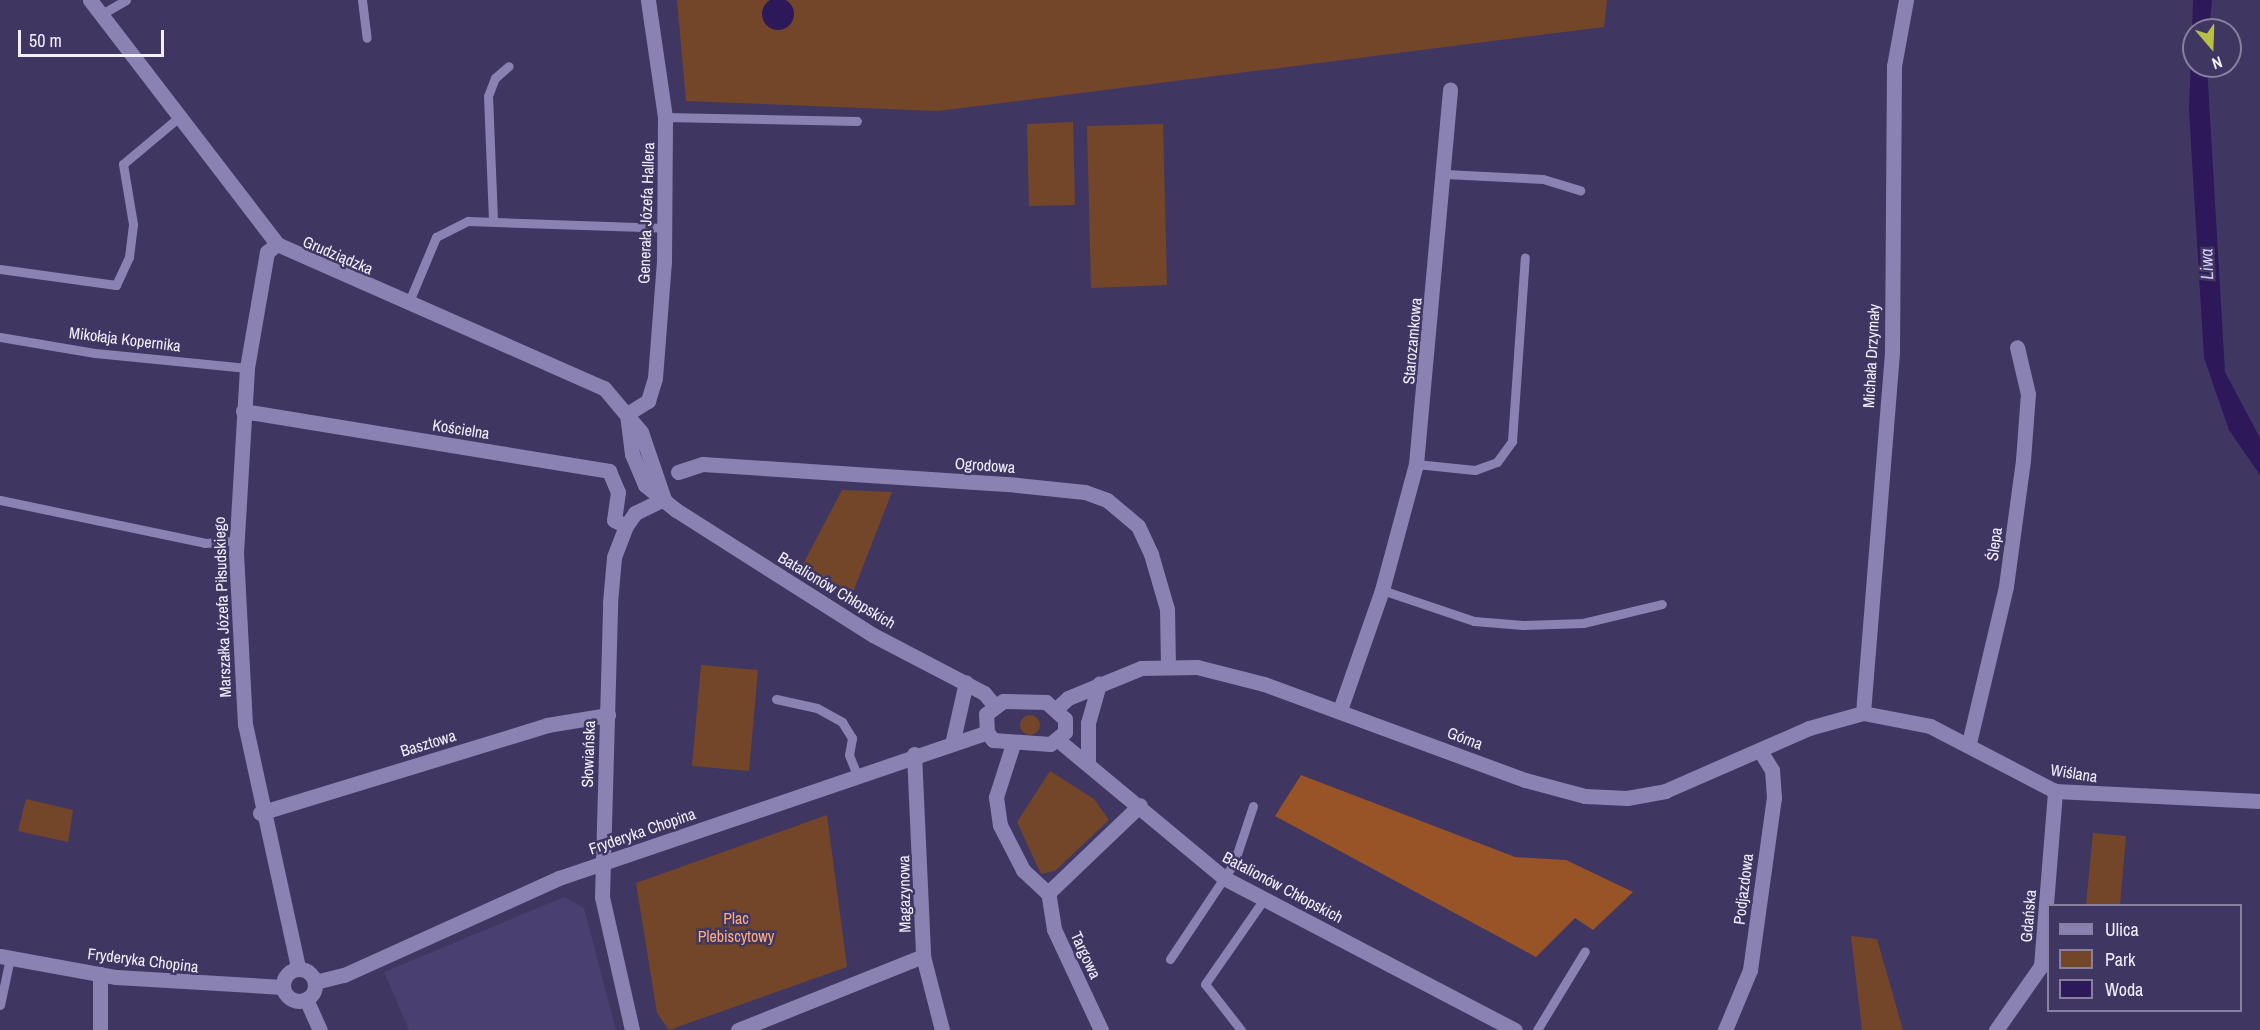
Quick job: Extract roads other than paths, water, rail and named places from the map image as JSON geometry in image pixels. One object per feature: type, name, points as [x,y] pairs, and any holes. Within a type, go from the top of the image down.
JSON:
[{"type":"street","name":"Grudziądzka","points":[[90,0],[178,118],[277,244],[408,304],[603,388],[627,414]]},
{"type":"street","name":"Generała Józefa Hallera","points":[[627,414],[648,401],[656,378],[665,228],[665,117],[648,0]]},
{"type":"street","name":"Michała Drzymały","points":[[1863,713],[1892,352],[1894,66],[1906,0]]},
{"type":"street","name":"Starozamkowa","points":[[1340,710],[1382,590],[1416,464],[1445,174],[1450,90]]},
{"type":"street","name":"Marszałka Józefa Piłsudskiego","points":[[277,244],[267,252],[248,368],[243,411],[236,540],[245,724],[260,813],[298,969]]},
{"type":"street","name":"Ślepa","points":[[1969,743],[2006,586],[2024,460],[2028,394],[2017,347]]},
{"type":"street","name":"Kościelna","points":[[243,411],[609,471],[618,492],[614,520],[626,526]]},
{"type":"street","points":[[627,414],[649,449],[664,499]]},
{"type":"street","name":"Ogrodowa","points":[[678,472],[715,464],[1017,485],[1107,500],[1138,526],[1151,554],[1167,609],[1168,664]]},
{"type":"street","name":"Słowiańska","points":[[632,1030],[602,897],[614,556],[626,526],[635,513],[664,499]]},
{"type":"street","name":"Batalionów Chłopskich","points":[[664,499],[795,588],[966,682],[994,705]]},
{"type":"street","name":"Górna","points":[[1057,708],[1099,684],[1168,664],[1264,684],[1340,710],[1525,780],[1604,798],[1665,791],[1828,721],[1863,713]]},
{"type":"street","points":[[953,740],[966,682]]},
{"type":"street","points":[[1088,762],[1088,723],[1099,684]]},
{"type":"street","points":[[1046,702],[1057,708],[1065,732],[1058,740],[1012,744],[993,740],[987,732],[986,714],[994,705],[1046,702]]},
{"type":"street","name":"Wiślana","points":[[1863,713],[1930,726],[1969,743],[2055,791],[2260,801]]},
{"type":"street","name":"Basztowa","points":[[260,813],[547,725],[608,715]]},
{"type":"street","name":"Fryderyka Chopina","points":[[315,982],[344,975],[603,863],[953,740],[987,732]]},
{"type":"street","name":"Batalionów Chłopskich","points":[[1058,740],[1140,805],[1224,878],[1515,1030]]},
{"type":"street","points":[[1012,744],[996,797],[1000,825],[1023,870],[1048,893],[1140,805]]},
{"type":"street","name":"Podjazdowa","points":[[1725,1030],[1750,970],[1774,798],[1772,770],[1760,751]]},
{"type":"street","name":"Magazynowa","points":[[914,754],[923,956],[942,1030]]},
{"type":"street","name":"Gdańska","points":[[1996,1030],[2040,966],[2055,791]]},
{"type":"street","name":"Targowa","points":[[1048,893],[1054,929],[1101,1030]]},
{"type":"street","points":[[738,1030],[923,956]]},
{"type":"street","name":"Fryderyka Chopina","points":[[5,957],[100,974],[283,987]]},
{"type":"street","points":[[298,969],[315,982],[306,999],[292,999],[283,987],[288,973],[298,969]]},
{"type":"street","points":[[100,974],[100,1030]]},
{"type":"street","points":[[306,999],[320,1030]]},
{"type":"lane","points":[[100,15],[126,0]]},
{"type":"lane","points":[[362,0],[367,38]]},
{"type":"lane","points":[[493,220],[488,96],[495,78],[509,66]]},
{"type":"lane","points":[[665,117],[856,121]]},
{"type":"lane","points":[[0,269],[116,285],[129,257],[133,224],[123,164],[178,118]]},
{"type":"lane","points":[[1445,174],[1543,179],[1580,190]]},
{"type":"lane","points":[[408,304],[436,237],[468,221],[493,220],[665,228]]},
{"type":"lane","points":[[1416,464],[1474,470],[1497,462],[1512,441],[1525,257]]},
{"type":"lane","name":"Mikołaja Kopernika","points":[[0,336],[94,353],[248,368]]},
{"type":"lane","points":[[0,500],[205,543],[236,540]]},
{"type":"lane","points":[[1382,590],[1474,621],[1523,625],[1583,623],[1662,604]]},
{"type":"lane","points":[[776,699],[817,708],[842,722],[852,738],[849,755],[856,775]]},
{"type":"lane","points":[[1170,959],[1224,878],[1253,806]]},
{"type":"lane","points":[[1241,1030],[1205,984],[1264,899]]},
{"type":"lane","points":[[1537,1030],[1585,951]]},
{"type":"lane","points":[[0,1005],[5,957]]},
{"type":"water","points":[[772,-1],[784,-1],[793,8],[793,20],[784,29],[772,29],[763,20],[763,8]]},
{"type":"water","points":[[2193,0],[2212,0],[2210,18],[2192,18]]},
{"type":"water","name":"Liwa","points":[[2190,78],[2208,78],[2225,372],[2260,438],[2260,475],[2229,430],[2204,358],[2189,111]]},
{"type":"park label","name":"Plac Plebiscytowy","points":[[736,927]]}]
